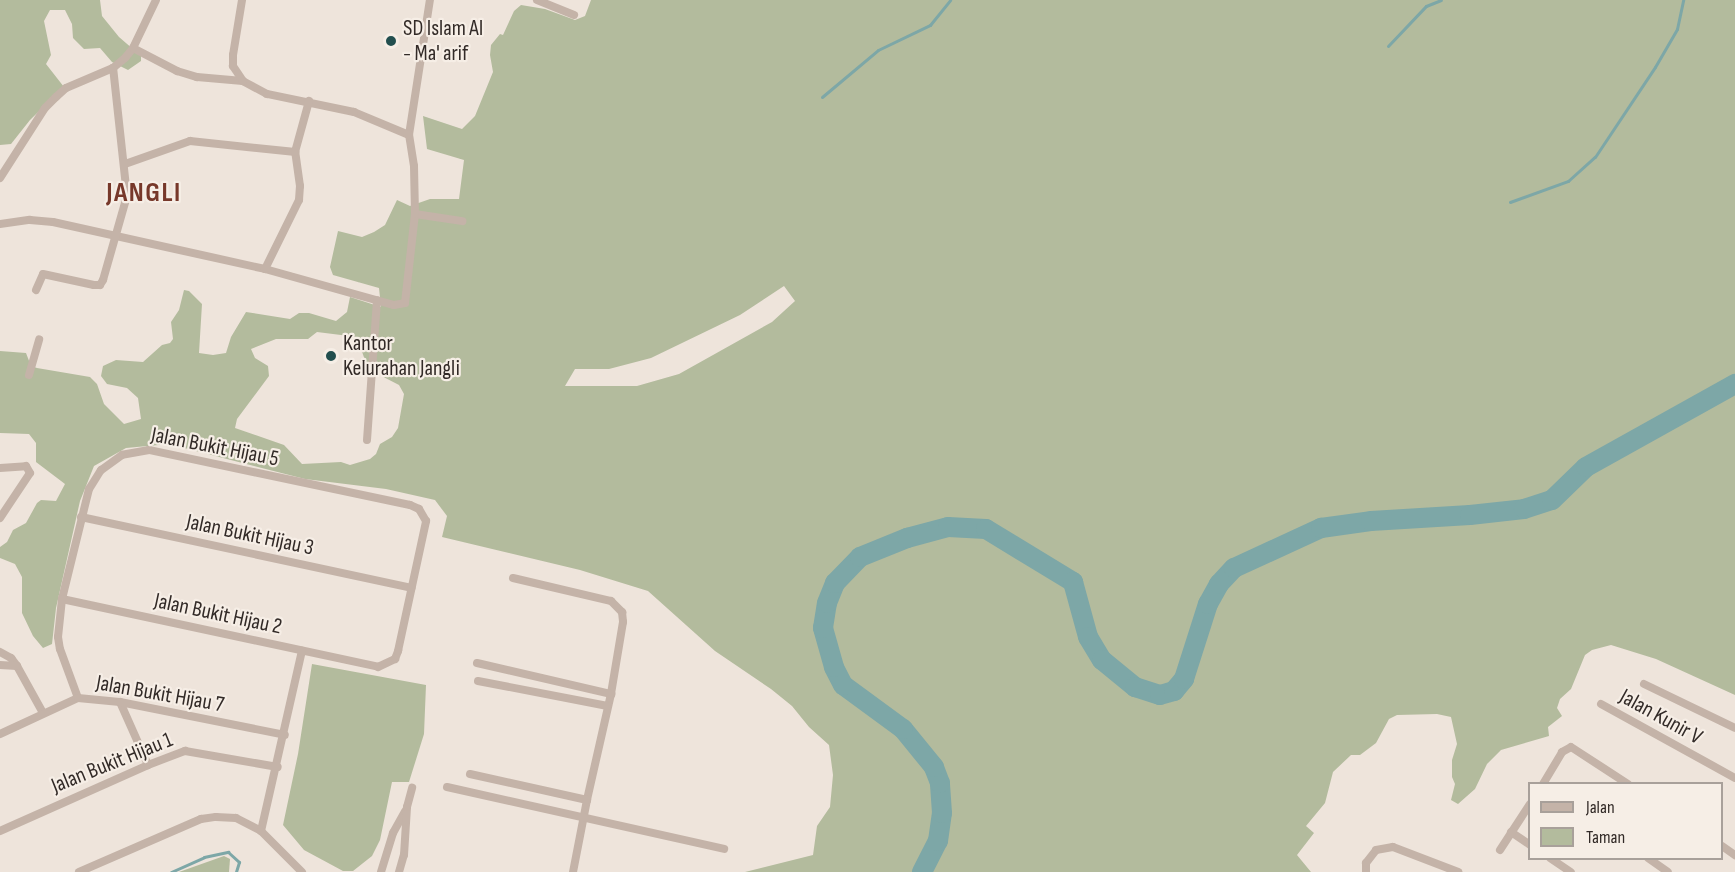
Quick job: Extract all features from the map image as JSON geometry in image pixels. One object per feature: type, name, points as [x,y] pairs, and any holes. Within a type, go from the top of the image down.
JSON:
[{"type":"street","points":[[0,178],[45,108],[56,97],[66,88],[113,68],[133,48],[156,0]]},
{"type":"street","points":[[242,0],[233,66],[243,81]]},
{"type":"street","points":[[0,224],[30,220],[53,222],[265,268],[400,305],[407,300],[415,214],[414,166],[409,135],[430,0]]},
{"type":"street","points":[[537,0],[574,15]]},
{"type":"street","points":[[133,48],[177,71],[197,77],[243,81],[267,94],[354,112],[409,135]]},
{"type":"street","points":[[36,290],[40,277],[45,274],[100,285],[127,201],[125,164],[113,68]]},
{"type":"street","points":[[265,268],[299,200],[300,186],[296,152],[309,101]]},
{"type":"street","points":[[125,164],[190,141],[296,152]]},
{"type":"street","points":[[415,214],[462,221]]},
{"type":"street","points":[[367,440],[377,300]]},
{"type":"street","points":[[28,375],[39,339]]},
{"type":"street","name":"Jalan Bukit Hijau 5","points":[[78,698],[60,649],[58,637],[62,599],[89,489],[101,470],[122,455],[142,450],[410,505],[424,515],[425,530],[411,588]]},
{"type":"street","points":[[0,468],[27,466],[30,472],[0,518]]},
{"type":"street","name":"Jalan Bukit Hijau 3","points":[[81,517],[411,588]]},
{"type":"street","points":[[513,578],[612,601],[618,605],[623,622],[611,694],[586,800],[573,872]]},
{"type":"street","name":"Jalan Bukit Hijau 2","points":[[62,599],[378,667],[395,659],[411,588]]},
{"type":"street","points":[[261,831],[278,767],[302,651]]},
{"type":"street","points":[[0,652],[11,658],[17,666],[43,713]]},
{"type":"street","points":[[477,663],[611,694]]},
{"type":"street","points":[[0,665],[17,666]]},
{"type":"street","points":[[478,681],[608,706]]},
{"type":"street","points":[[1644,684],[1735,728]]},
{"type":"street","name":"Jalan Bukit Hijau 7","points":[[0,734],[78,698],[120,702],[285,735]]},
{"type":"street","points":[[120,702],[148,765]]},
{"type":"street","name":"Jalan Kunir V","points":[[1601,704],[1735,778]]},
{"type":"street","points":[[1544,782],[1562,752],[1571,747],[1626,782]]},
{"type":"street","name":"Jalan Bukit Hijau 1","points":[[0,831],[148,765],[185,751],[278,767]]},
{"type":"street","points":[[470,774],[586,800]]},
{"type":"street","points":[[447,787],[724,849]]},
{"type":"street","points":[[399,872],[404,855],[407,807],[412,788]]},
{"type":"street","points":[[381,872],[393,833],[407,807]]},
{"type":"street","points":[[1500,850],[1528,807]]},
{"type":"street","points":[[79,872],[201,819],[236,818],[261,831],[302,872]]},
{"type":"street","points":[[1511,832],[1528,844]]},
{"type":"street","points":[[1366,872],[1365,863],[1376,850],[1393,847],[1458,872]]},
{"type":"street","points":[[1553,860],[1571,872]]},
{"type":"street","points":[[1650,860],[1668,872]]},
{"type":"green space","points":[[0,0],[100,0],[102,16],[119,37],[141,56],[141,61],[128,70],[112,62],[100,48],[84,49],[73,38],[72,24],[65,10],[50,10],[44,21],[51,55],[46,64],[64,87],[30,120],[11,144],[0,145]]},
{"type":"green space","points":[[591,0],[1735,0],[1735,695],[1656,659],[1611,645],[1592,650],[1585,655],[1571,689],[1560,699],[1557,708],[1562,716],[1548,727],[1549,736],[1501,750],[1487,764],[1475,789],[1458,804],[1451,800],[1455,784],[1452,777],[1452,760],[1457,744],[1451,717],[1437,714],[1397,715],[1389,719],[1376,743],[1360,755],[1351,755],[1333,772],[1325,803],[1306,826],[1314,833],[1297,855],[1311,872],[745,872],[813,855],[817,826],[830,807],[833,775],[829,745],[809,727],[792,706],[715,651],[648,591],[580,570],[442,537],[447,516],[435,500],[386,489],[305,479],[169,444],[126,448],[94,466],[80,501],[56,608],[52,644],[43,648],[33,636],[22,613],[22,577],[15,564],[0,558],[0,547],[7,542],[13,530],[26,523],[37,503],[41,500],[56,501],[65,484],[36,462],[36,443],[29,434],[0,433],[0,351],[26,353],[31,366],[37,368],[90,377],[97,384],[104,404],[124,424],[141,419],[138,398],[127,388],[107,384],[101,376],[103,366],[116,360],[143,362],[162,345],[170,343],[173,339],[171,322],[179,310],[184,290],[189,291],[202,304],[199,353],[213,355],[226,353],[231,337],[246,312],[290,319],[299,313],[309,313],[336,321],[347,312],[350,297],[381,307],[379,288],[333,275],[330,267],[338,231],[362,237],[374,232],[385,225],[397,200],[410,206],[430,199],[459,199],[464,160],[427,149],[423,116],[462,129],[475,116],[493,72],[491,45],[500,34],[503,35],[514,11],[521,5],[545,9],[575,20],[585,16]],"holes":[[[784,286],[795,301],[772,322],[679,374],[637,386],[565,386],[575,369],[609,369],[651,358],[740,315]],[[317,332],[357,337],[368,369],[399,385],[404,394],[398,428],[392,437],[380,444],[376,454],[370,459],[350,465],[341,462],[302,464],[284,445],[235,428],[237,419],[269,376],[268,366],[255,358],[251,349],[276,339],[308,339]]]},
{"type":"green space","points":[[312,664],[426,685],[424,734],[409,782],[392,782],[380,840],[372,856],[353,871],[343,871],[304,850],[283,825],[298,754]]},
{"type":"green space","points":[[224,856],[230,859],[229,872],[179,872]]},
{"type":"waterway","points":[[822,97],[878,50],[930,25],[950,0]]},
{"type":"waterway","points":[[1388,46],[1426,6],[1441,0]]},
{"type":"waterway","points":[[1510,202],[1568,181],[1595,157],[1655,67],[1677,29],[1683,0]]},
{"type":"waterway","points":[[922,872],[938,841],[942,813],[940,783],[934,767],[903,729],[843,685],[834,667],[823,628],[827,603],[835,583],[860,557],[907,538],[948,527],[986,529],[1073,582],[1088,637],[1102,660],[1135,687],[1160,695],[1174,691],[1184,679],[1208,604],[1219,584],[1234,568],[1321,528],[1371,521],[1524,509],[1552,500],[1586,467],[1735,384]]},
{"type":"waterway","points":[[171,872],[204,857],[228,852],[239,862],[236,872]]},
{"type":"place","name":"SD Islam Al - Ma' arif","points":[[391,41]]},
{"type":"place","name":"Kantor Kelurahan Jangli","points":[[331,356]]},
{"type":"district","name":"JANGLI","points":[[144,193]]}]
